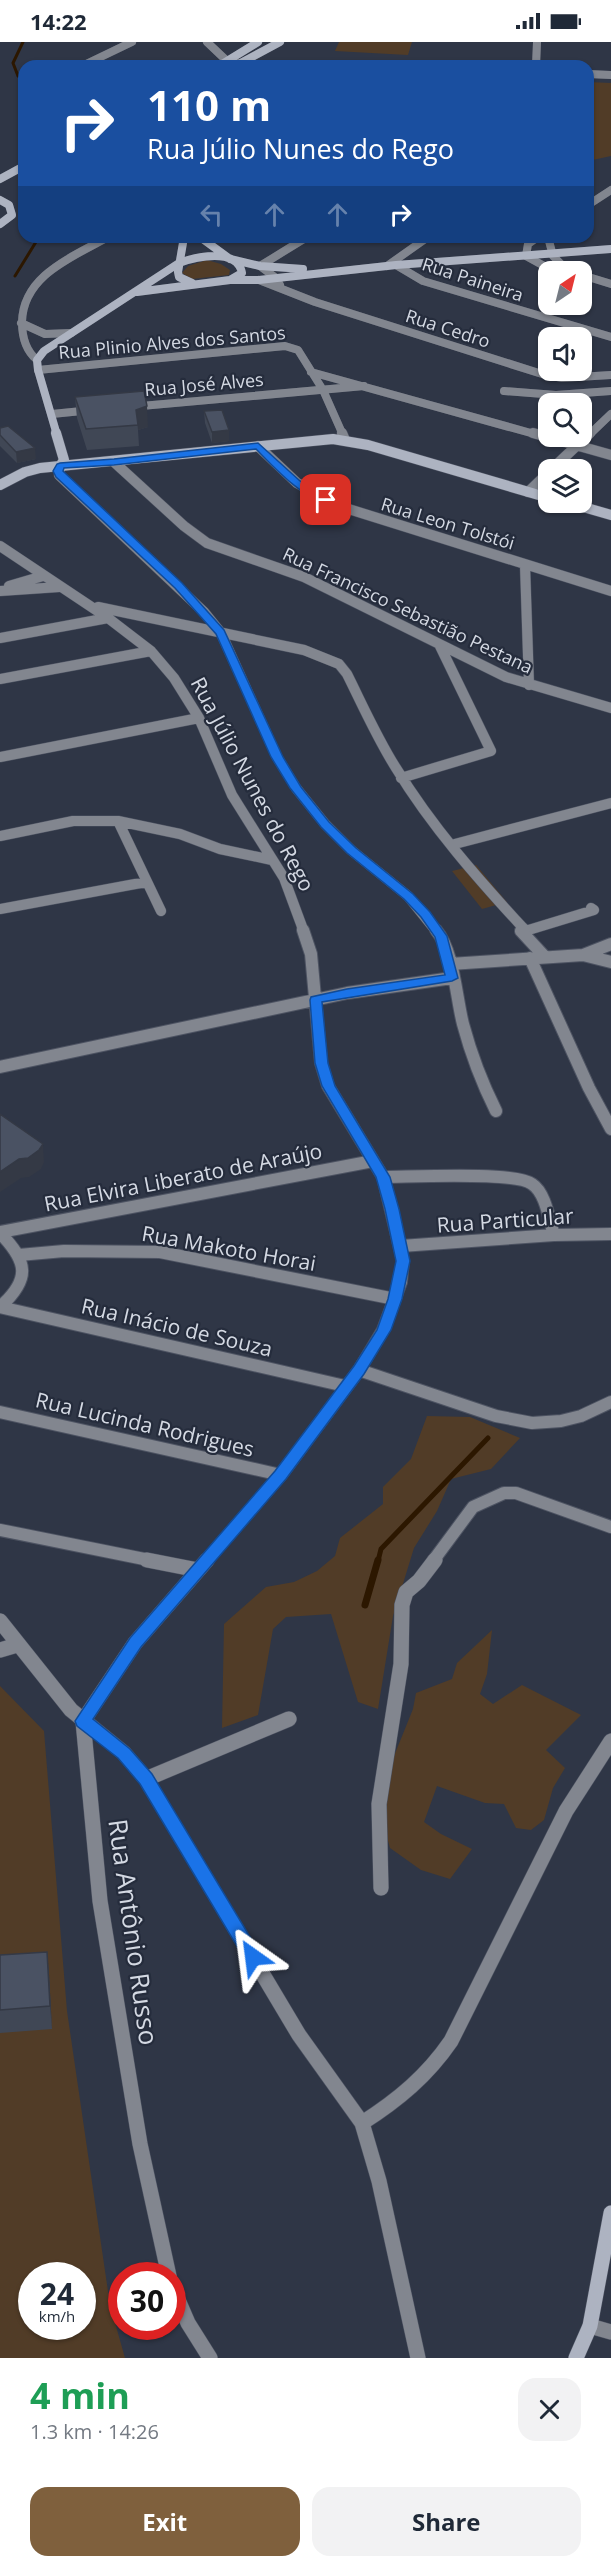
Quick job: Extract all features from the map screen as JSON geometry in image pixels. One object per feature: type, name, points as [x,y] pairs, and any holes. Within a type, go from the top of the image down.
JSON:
[{"type":"street","points":[[105,42],[113,50]]},
{"type":"street","points":[[94,60],[132,42]]},
{"type":"street","points":[[207,42],[226,60]]},
{"type":"street","points":[[228,60],[258,42]]},
{"type":"street","points":[[246,60],[280,42]]},
{"type":"street","points":[[536,60],[537,42]]},
{"type":"street","points":[[219,53],[260,60]]},
{"type":"street","points":[[594,74],[611,75]]},
{"type":"street","points":[[0,178],[18,169]]},
{"type":"street","points":[[594,201],[611,190]]},
{"type":"street","points":[[0,200],[9,206],[12,215],[0,224]]},
{"type":"street","points":[[98,243],[46,273],[36,282],[27,293],[21,323],[26,348],[37,365],[64,460],[59,474],[178,585],[221,633],[277,757],[296,788],[325,824],[351,850],[408,896],[426,914],[441,936],[450,964],[463,1024],[479,1076],[496,1111]]},
{"type":"street","points":[[184,243],[177,271],[179,277],[193,283]]},
{"type":"street","points":[[208,243],[237,264],[242,273],[230,280]]},
{"type":"street","points":[[260,266],[297,243]]},
{"type":"street","points":[[391,265],[420,243]]},
{"type":"street","points":[[526,256],[529,243]]},
{"type":"street","points":[[547,243],[556,261]]},
{"type":"street","points":[[137,292],[193,283],[259,280],[334,270],[611,249]]},
{"type":"street","points":[[37,365],[44,351],[179,263],[200,256],[230,259],[260,266],[334,270]]},
{"type":"street","points":[[526,256],[538,263]]},
{"type":"street","name":"Rua Paineira","points":[[391,265],[423,281],[611,338]]},
{"type":"street","points":[[260,266],[276,278],[281,286]]},
{"type":"street","points":[[592,278],[611,284]]},
{"type":"street","name":"Rua Cedro","points":[[259,280],[281,286],[315,302],[542,374],[562,378],[611,375]]},
{"type":"street","points":[[21,323],[34,333],[71,333]]},
{"type":"street","name":"Rua Plinio Alves dos Santos","points":[[37,365],[285,346],[298,350],[311,372]]},
{"type":"street","points":[[311,372],[538,434]]},
{"type":"street","points":[[311,372],[323,390],[345,440]]},
{"type":"street","name":"Rua José Alves","points":[[122,408],[364,386]]},
{"type":"street","points":[[504,391],[556,395],[611,391]]},
{"type":"street","points":[[52,414],[99,410]]},
{"type":"street","points":[[592,431],[611,414]]},
{"type":"street","points":[[0,485],[25,472],[60,466],[316,439],[345,440],[538,495]]},
{"type":"street","name":"Rua Leon Tolstói","points":[[258,446],[297,483],[339,506],[611,591]]},
{"type":"street","points":[[561,459],[574,447]]},
{"type":"street","points":[[583,447],[611,455]]},
{"type":"street","name":"Rua Francisco Sebastião Pestana","points":[[114,462],[184,526],[207,543],[304,577],[506,677],[611,708]]},
{"type":"street","points":[[528,492],[538,482]]},
{"type":"street","points":[[592,510],[611,515]]},
{"type":"street","name":"Rua Júlio Nunes do Rego","points":[[0,546],[108,618],[151,651],[174,678],[199,718],[232,795],[284,878],[306,934],[316,1000],[321,1063],[328,1086],[383,1177],[403,1261],[395,1299],[384,1330],[359,1370],[281,1475],[135,1643],[83,1721]]},
{"type":"street","points":[[525,565],[529,685]]},
{"type":"street","points":[[0,590],[43,576]]},
{"type":"street","points":[[0,590],[59,587]]},
{"type":"street","points":[[88,605],[304,650],[339,664],[347,674],[401,778],[477,878],[525,930]]},
{"type":"street","points":[[0,638],[108,618]]},
{"type":"street","points":[[401,778],[491,751],[440,646]]},
{"type":"street","points":[[0,679],[151,651]]},
{"type":"street","points":[[0,757],[199,718]]},
{"type":"street","points":[[451,845],[611,803]]},
{"type":"street","points":[[0,836],[73,821],[118,821],[180,834],[220,849],[272,860]]},
{"type":"street","points":[[118,821],[160,912]]},
{"type":"street","points":[[0,909],[146,882]]},
{"type":"street","points":[[545,957],[521,931],[594,910],[591,908]]},
{"type":"street","points":[[582,955],[611,944]]},
{"type":"street","points":[[450,964],[582,955],[611,962]]},
{"type":"street","points":[[530,958],[589,1088],[611,1129]]},
{"type":"street","points":[[0,1067],[347,993],[452,978]]},
{"type":"street","name":"Rua Elvira Liberato de Araújo","points":[[0,1232],[373,1161]]},
{"type":"street","points":[[383,1177],[503,1177],[527,1180],[535,1186],[554,1235]]},
{"type":"street","points":[[0,1232],[20,1256],[25,1270],[22,1282],[12,1297],[0,1307]]},
{"type":"street","name":"Rua Particular","points":[[401,1246],[554,1235],[611,1234]]},
{"type":"street","name":"Rua Makoto Horai","points":[[20,1256],[108,1250],[160,1252],[395,1299]]},
{"type":"street","name":"Rua Inácio de Souza","points":[[0,1307],[345,1386]]},
{"type":"street","points":[[359,1370],[496,1416],[532,1423],[561,1421],[581,1416],[608,1404]]},
{"type":"street","name":"Rua Lucinda Rodrigues","points":[[0,1412],[281,1475]]},
{"type":"street","points":[[381,1888],[379,1804],[401,1664],[402,1605],[406,1592],[419,1581],[473,1507],[504,1493],[516,1493],[611,1527]]},
{"type":"street","points":[[0,1530],[198,1570]]},
{"type":"street","points":[[0,1621],[57,1695],[83,1721],[124,1753],[146,1779],[299,2035],[362,2123],[380,2181],[388,2230],[418,2358]]},
{"type":"street","points":[[0,1650],[17,1645]]},
{"type":"street","points":[[146,1779],[289,1719]]},
{"type":"street","name":"Rua Antônio Russo","points":[[83,1721],[100,1900],[140,2144],[166,2262]]},
{"type":"street","points":[[362,2123],[420,2082],[441,2057],[468,2010],[533,1871],[566,1811],[611,1741]]},
{"type":"street","points":[[576,2358],[590,2326],[611,2213]]},
{"type":"street","points":[[186,2318],[210,2358]]},
{"type":"street","points":[[590,2326],[611,2332]]},
{"type":"shaded area","points":[[339,42],[412,42],[408,55],[335,51]]},
{"type":"shaded area","points":[[594,82],[611,83],[611,156],[594,160]]},
{"type":"shaded area","points":[[207,260],[221,264],[230,270],[229,275],[192,279],[182,273],[188,266]]},
{"type":"shaded area","points":[[476,865],[507,902],[482,909],[452,871]]},
{"type":"shaded area","points":[[427,1416],[470,1417],[520,1438],[491,1469],[451,1479],[437,1511],[414,1548],[393,1616],[378,1709],[358,1702],[331,1614],[286,1617],[273,1629],[258,1715],[222,1728],[224,1624],[266,1587],[294,1582],[317,1571],[335,1556],[340,1538],[383,1504],[383,1487],[411,1459]]},
{"type":"shaded area","points":[[492,1630],[487,1674],[480,1694],[493,1704],[522,1685],[581,1715],[546,1750],[565,1768],[553,1788],[544,1820],[531,1830],[516,1828],[504,1804],[485,1803],[437,1786],[424,1822],[441,1834],[472,1849],[450,1879],[421,1870],[390,1848],[383,1823],[394,1756],[413,1709],[416,1693],[452,1679],[457,1663]]},
{"type":"shaded area","points":[[0,1686],[44,1731],[67,2011],[108,2291],[108,2340],[120,2340],[125,2358],[0,2358]]},
{"type":"building","points":[[144,391],[147,406],[136,410],[138,425],[86,429],[75,397]]},
{"type":"building","points":[[222,410],[229,430],[212,432],[204,411]]},
{"type":"building","points":[[8,426],[35,448],[16,452],[0,435],[0,428]]},
{"type":"building","points":[[0,1114],[43,1144],[28,1158],[19,1159],[0,1172]]},
{"type":"building","points":[[47,1952],[50,2006],[0,2010],[0,1955]]},
{"type":"waterway","points":[[18,76],[13,63],[23,42]]},
{"type":"waterway","points":[[15,276],[35,243]]},
{"type":"waterway","points":[[378,1561],[381,1549],[488,1438]]},
{"type":"waterway","points":[[365,1605],[378,1560]]},
{"type":"route","points":[[253,1957],[146,1779],[124,1753],[83,1721],[135,1643],[281,1475],[359,1370],[384,1330],[401,1282],[403,1261],[401,1246],[383,1177],[328,1086],[321,1063],[316,1000],[384,987],[452,978],[441,936],[426,914],[408,896],[351,850],[325,824],[296,788],[277,757],[221,633],[178,585],[58,471],[60,466],[258,446],[297,483],[326,500]]}]
